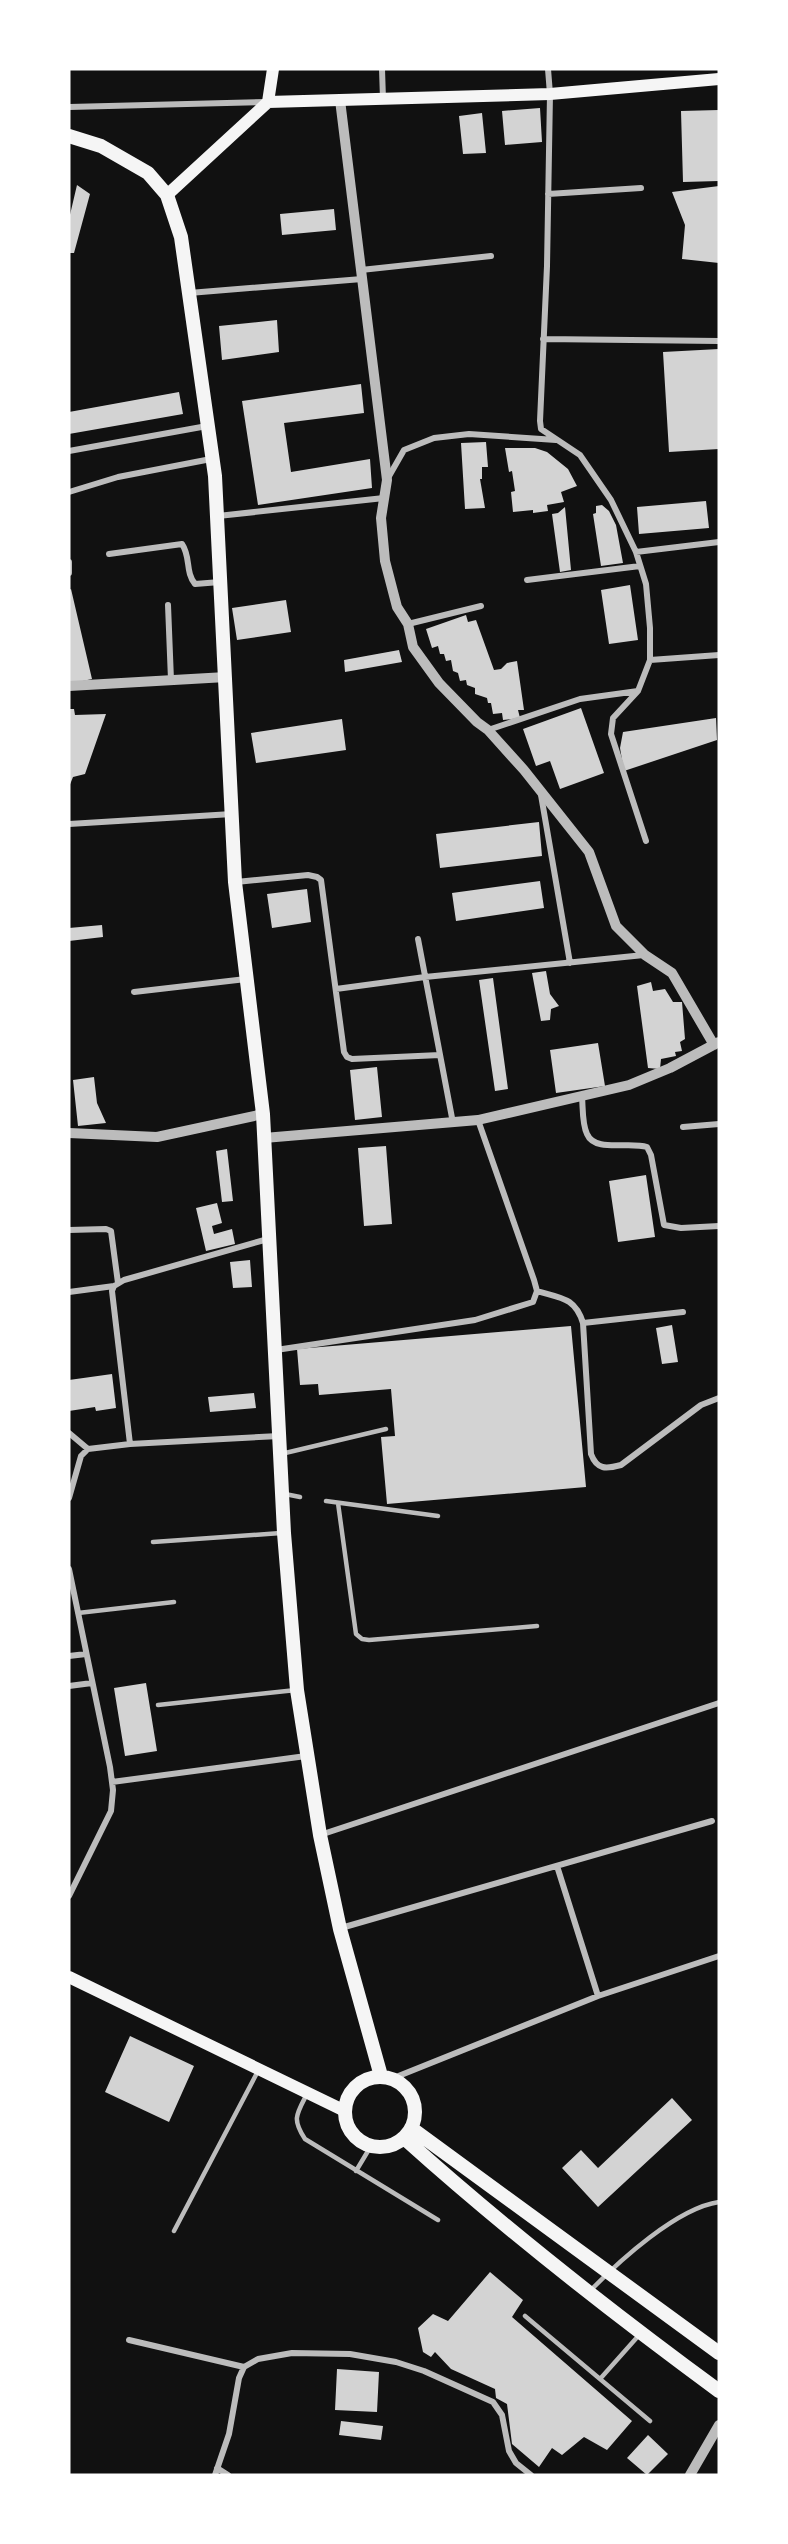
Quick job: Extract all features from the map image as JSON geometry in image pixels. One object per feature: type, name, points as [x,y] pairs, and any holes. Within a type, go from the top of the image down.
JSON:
[{"type":"highway","points":[[69,136],[100,146],[148,174],[167,195],[181,237],[208,426],[217,516],[236,882],[263,1114],[284,1533],[297,1690],[320,1835],[340,1929],[386,2078]]},
{"type":"highway","points":[[369,2078],[386,2078],[402,2085],[410,2094],[414,2104],[414,2116],[407,2133],[394,2144],[383,2147],[371,2146],[352,2133],[346,2123],[345,2111],[346,2101],[359,2084],[369,2078]]},
{"type":"highway","points":[[407,2133],[719,2353]]},
{"type":"highway","points":[[407,2133],[470,2197],[588,2293],[719,2391]]},
{"type":"main road","points":[[167,195],[268,102],[273,69]]},
{"type":"main road","points":[[268,102],[550,94],[719,79]]},
{"type":"main road","points":[[69,1977],[345,2111]]},
{"type":"street","points":[[381,69],[383,99]]},
{"type":"street","points":[[548,69],[550,94],[541,429],[580,455],[611,500],[636,552],[646,584],[650,660],[638,691],[613,718],[611,734],[646,841]]},
{"type":"street","points":[[264,1138],[453,1124],[478,1120],[629,1084],[670,1068],[717,1043],[672,973],[645,955],[616,926],[589,852],[488,730],[469,714],[427,668],[413,647],[408,624],[397,607],[385,561],[381,518],[387,480],[340,100]]},
{"type":"street","points":[[69,107],[268,102]]},
{"type":"street","points":[[548,194],[641,188]]},
{"type":"street","points":[[189,293],[362,274],[491,256]]},
{"type":"street","points":[[543,339],[719,340]]},
{"type":"street","points":[[69,451],[208,426]]},
{"type":"street","points":[[387,480],[404,450],[434,438],[469,434],[560,441]]},
{"type":"street","points":[[69,492],[118,477],[212,458]]},
{"type":"street","points":[[217,516],[384,498]]},
{"type":"street","points":[[636,552],[719,542]]},
{"type":"street","points":[[109,554],[182,544],[186,549],[189,576],[195,584],[221,582]]},
{"type":"street","points":[[69,562],[69,573]]},
{"type":"street","points":[[527,580],[640,566]]},
{"type":"street","points":[[168,604],[171,680]]},
{"type":"street","points":[[408,624],[481,606]]},
{"type":"street","points":[[650,660],[719,655]]},
{"type":"street","points":[[69,686],[226,676]]},
{"type":"street","points":[[488,730],[580,699],[638,691]]},
{"type":"street","points":[[540,791],[570,963]]},
{"type":"street","points":[[69,824],[232,814]]},
{"type":"street","points":[[236,882],[308,875],[321,880],[344,1052],[347,1057],[352,1059],[440,1055]]},
{"type":"street","points":[[418,939],[453,1124]]},
{"type":"street","points":[[336,989],[425,977],[645,955]]},
{"type":"street","points":[[134,992],[246,979]]},
{"type":"street","points":[[582,1097],[586,1133],[591,1140],[599,1146],[637,1144],[647,1147],[651,1155],[664,1225],[681,1228],[719,1226]]},
{"type":"street","points":[[69,1133],[158,1137],[263,1114]]},
{"type":"street","points":[[275,1350],[476,1320],[533,1302],[537,1291],[478,1120]]},
{"type":"street","points":[[683,1126],[719,1124]]},
{"type":"street","points":[[69,1230],[106,1229],[111,1231],[116,1284],[112,1291],[130,1443]]},
{"type":"street","points":[[69,1292],[116,1284],[271,1238]]},
{"type":"street","points":[[537,1291],[572,1302],[579,1310],[583,1323],[591,1454],[599,1467],[608,1468],[621,1465],[701,1405],[719,1398]]},
{"type":"street","points":[[583,1323],[683,1311]]},
{"type":"street","points":[[69,1433],[88,1449]]},
{"type":"street","points":[[69,1498],[81,1456],[88,1449],[130,1443],[280,1436]]},
{"type":"street","points":[[69,1569],[112,1782],[111,1810],[69,1896]]},
{"type":"street","points":[[69,1656],[86,1654]]},
{"type":"street","points":[[69,1686],[92,1683]]},
{"type":"street","points":[[320,1835],[719,1703]]},
{"type":"street","points":[[112,1782],[306,1756]]},
{"type":"street","points":[[340,1929],[712,1821]]},
{"type":"street","points":[[557,1866],[598,1996]]},
{"type":"street","points":[[386,2078],[598,1996],[719,1956]]},
{"type":"street","points":[[129,2340],[244,2367]]},
{"type":"street","points":[[228,2475],[216,2472],[229,2433],[239,2378],[244,2367],[258,2359],[292,2353],[350,2354],[396,2362],[424,2371],[493,2402],[502,2415],[509,2451],[516,2463],[531,2475]]},
{"type":"street","points":[[690,2475],[719,2425]]},
{"type":"lane","points":[[281,1454],[386,1429]]},
{"type":"lane","points":[[282,1494],[300,1497]]},
{"type":"lane","points":[[326,1501],[438,1516]]},
{"type":"lane","points":[[338,1503],[356,1634],[362,1639],[537,1626]]},
{"type":"lane","points":[[153,1542],[284,1533]]},
{"type":"lane","points":[[78,1613],[174,1602]]},
{"type":"lane","points":[[158,1705],[297,1690]]},
{"type":"lane","points":[[174,2231],[260,2068]]},
{"type":"lane","points":[[308,2092],[295,2116],[298,2128],[305,2139],[438,2220]]},
{"type":"lane","points":[[356,2171],[371,2146]]},
{"type":"lane","points":[[588,2293],[607,2273],[659,2231],[689,2214],[719,2202]]},
{"type":"lane","points":[[525,2316],[650,2421]]},
{"type":"lane","points":[[600,2379],[641,2334]]},
{"type":"building","points":[[540,108],[542,142],[505,145],[502,111]]},
{"type":"building","points":[[719,110],[719,181],[683,182],[681,111]]},
{"type":"building","points":[[482,113],[486,153],[463,154],[459,116]]},
{"type":"building","points":[[77,185],[90,194],[74,253],[69,253],[69,219]]},
{"type":"building","points":[[719,186],[719,263],[682,259],[685,225],[672,192]]},
{"type":"building","points":[[334,209],[336,230],[282,235],[280,214]]},
{"type":"building","points":[[277,320],[279,352],[222,360],[219,326]]},
{"type":"building","points":[[719,349],[719,449],[669,452],[663,352]]},
{"type":"building","points":[[361,384],[364,413],[284,423],[291,472],[370,459],[372,488],[258,505],[242,401]]},
{"type":"building","points":[[179,392],[183,414],[69,434],[69,412]]},
{"type":"building","points":[[486,442],[488,467],[482,467],[482,479],[480,479],[485,508],[465,509],[461,443]]},
{"type":"building","points":[[505,448],[535,448],[547,452],[568,469],[577,486],[561,492],[564,502],[547,505],[548,511],[513,512],[511,492],[515,491]]},
{"type":"building","points":[[706,501],[709,528],[639,534],[637,507]]},
{"type":"building","points":[[602,505],[609,511],[616,525],[623,563],[601,566],[593,514],[596,513],[596,506]]},
{"type":"building","points":[[565,507],[571,570],[560,572],[552,514],[558,513]]},
{"type":"building","points":[[630,585],[638,640],[609,644],[601,590]]},
{"type":"building","points":[[71,589],[92,679],[69,684],[69,590]]},
{"type":"building","points":[[286,600],[291,632],[237,640],[232,608]]},
{"type":"building","points":[[466,615],[468,622],[476,620],[494,670],[517,661],[524,710],[518,710],[520,718],[503,720],[502,713],[493,714],[491,703],[488,703],[487,698],[475,694],[475,688],[467,685],[466,680],[460,681],[458,673],[453,671],[451,660],[446,661],[444,654],[440,654],[438,646],[432,648],[426,629]]},
{"type":"building","points":[[399,650],[402,662],[345,672],[344,660]]},
{"type":"building","points":[[581,708],[604,773],[560,789],[550,761],[536,766],[523,729]]},
{"type":"building","points":[[69,709],[74,709],[75,715],[106,714],[85,774],[73,777],[69,787]]},
{"type":"building","points":[[716,718],[717,740],[624,771],[620,748],[623,732]]},
{"type":"building","points":[[342,719],[346,750],[256,763],[251,733]]},
{"type":"building","points":[[539,822],[542,856],[440,868],[436,834]]},
{"type":"building","points":[[540,881],[544,908],[456,921],[452,893]]},
{"type":"building","points":[[307,889],[311,922],[272,928],[267,894]]},
{"type":"building","points":[[102,925],[103,937],[69,941],[69,928]]},
{"type":"building","points":[[546,971],[550,994],[559,1006],[551,1009],[550,1020],[541,1021],[532,973]]},
{"type":"building","points":[[493,978],[508,1089],[495,1091],[479,980]]},
{"type":"building","points":[[651,982],[653,991],[665,989],[673,1002],[682,1002],[685,1039],[680,1042],[682,1051],[675,1052],[676,1056],[661,1059],[660,1069],[648,1068],[637,986]]},
{"type":"building","points":[[598,1043],[605,1086],[556,1093],[550,1050]]},
{"type":"building","points":[[377,1067],[382,1117],[355,1120],[350,1070]]},
{"type":"building","points":[[94,1077],[97,1103],[106,1123],[78,1126],[73,1080]]},
{"type":"building","points":[[386,1146],[392,1224],[364,1226],[358,1148]]},
{"type":"building","points":[[227,1149],[233,1201],[222,1202],[216,1151]]},
{"type":"building","points":[[646,1175],[655,1237],[618,1242],[609,1181]]},
{"type":"building","points":[[217,1203],[222,1223],[212,1226],[214,1234],[232,1229],[235,1244],[206,1251],[196,1208]]},
{"type":"building","points":[[250,1260],[252,1287],[233,1288],[230,1262]]},
{"type":"building","points":[[672,1325],[678,1362],[662,1364],[656,1328]]},
{"type":"building","points":[[571,1326],[586,1487],[387,1504],[381,1437],[395,1436],[391,1389],[319,1395],[318,1384],[300,1385],[297,1349]]},
{"type":"building","points":[[112,1374],[116,1408],[96,1411],[95,1407],[69,1411],[69,1380]]},
{"type":"building","points":[[254,1393],[256,1408],[210,1412],[208,1397]]},
{"type":"building","points":[[146,1683],[157,1751],[125,1756],[114,1688]]},
{"type":"building","points":[[130,2036],[194,2066],[169,2122],[105,2092]]},
{"type":"building","points":[[672,2098],[692,2120],[598,2207],[562,2168],[581,2150],[598,2168]]},
{"type":"building","points":[[490,2272],[523,2300],[512,2317],[632,2421],[607,2450],[584,2437],[562,2455],[552,2448],[539,2467],[512,2444],[507,2404],[496,2398],[495,2389],[451,2369],[435,2352],[431,2357],[423,2352],[418,2328],[433,2314],[448,2321]]},
{"type":"building","points":[[337,2369],[379,2372],[377,2412],[335,2410]]},
{"type":"building","points":[[341,2421],[383,2426],[381,2440],[339,2435]]},
{"type":"building","points":[[648,2435],[668,2454],[647,2475],[627,2458]]}]
